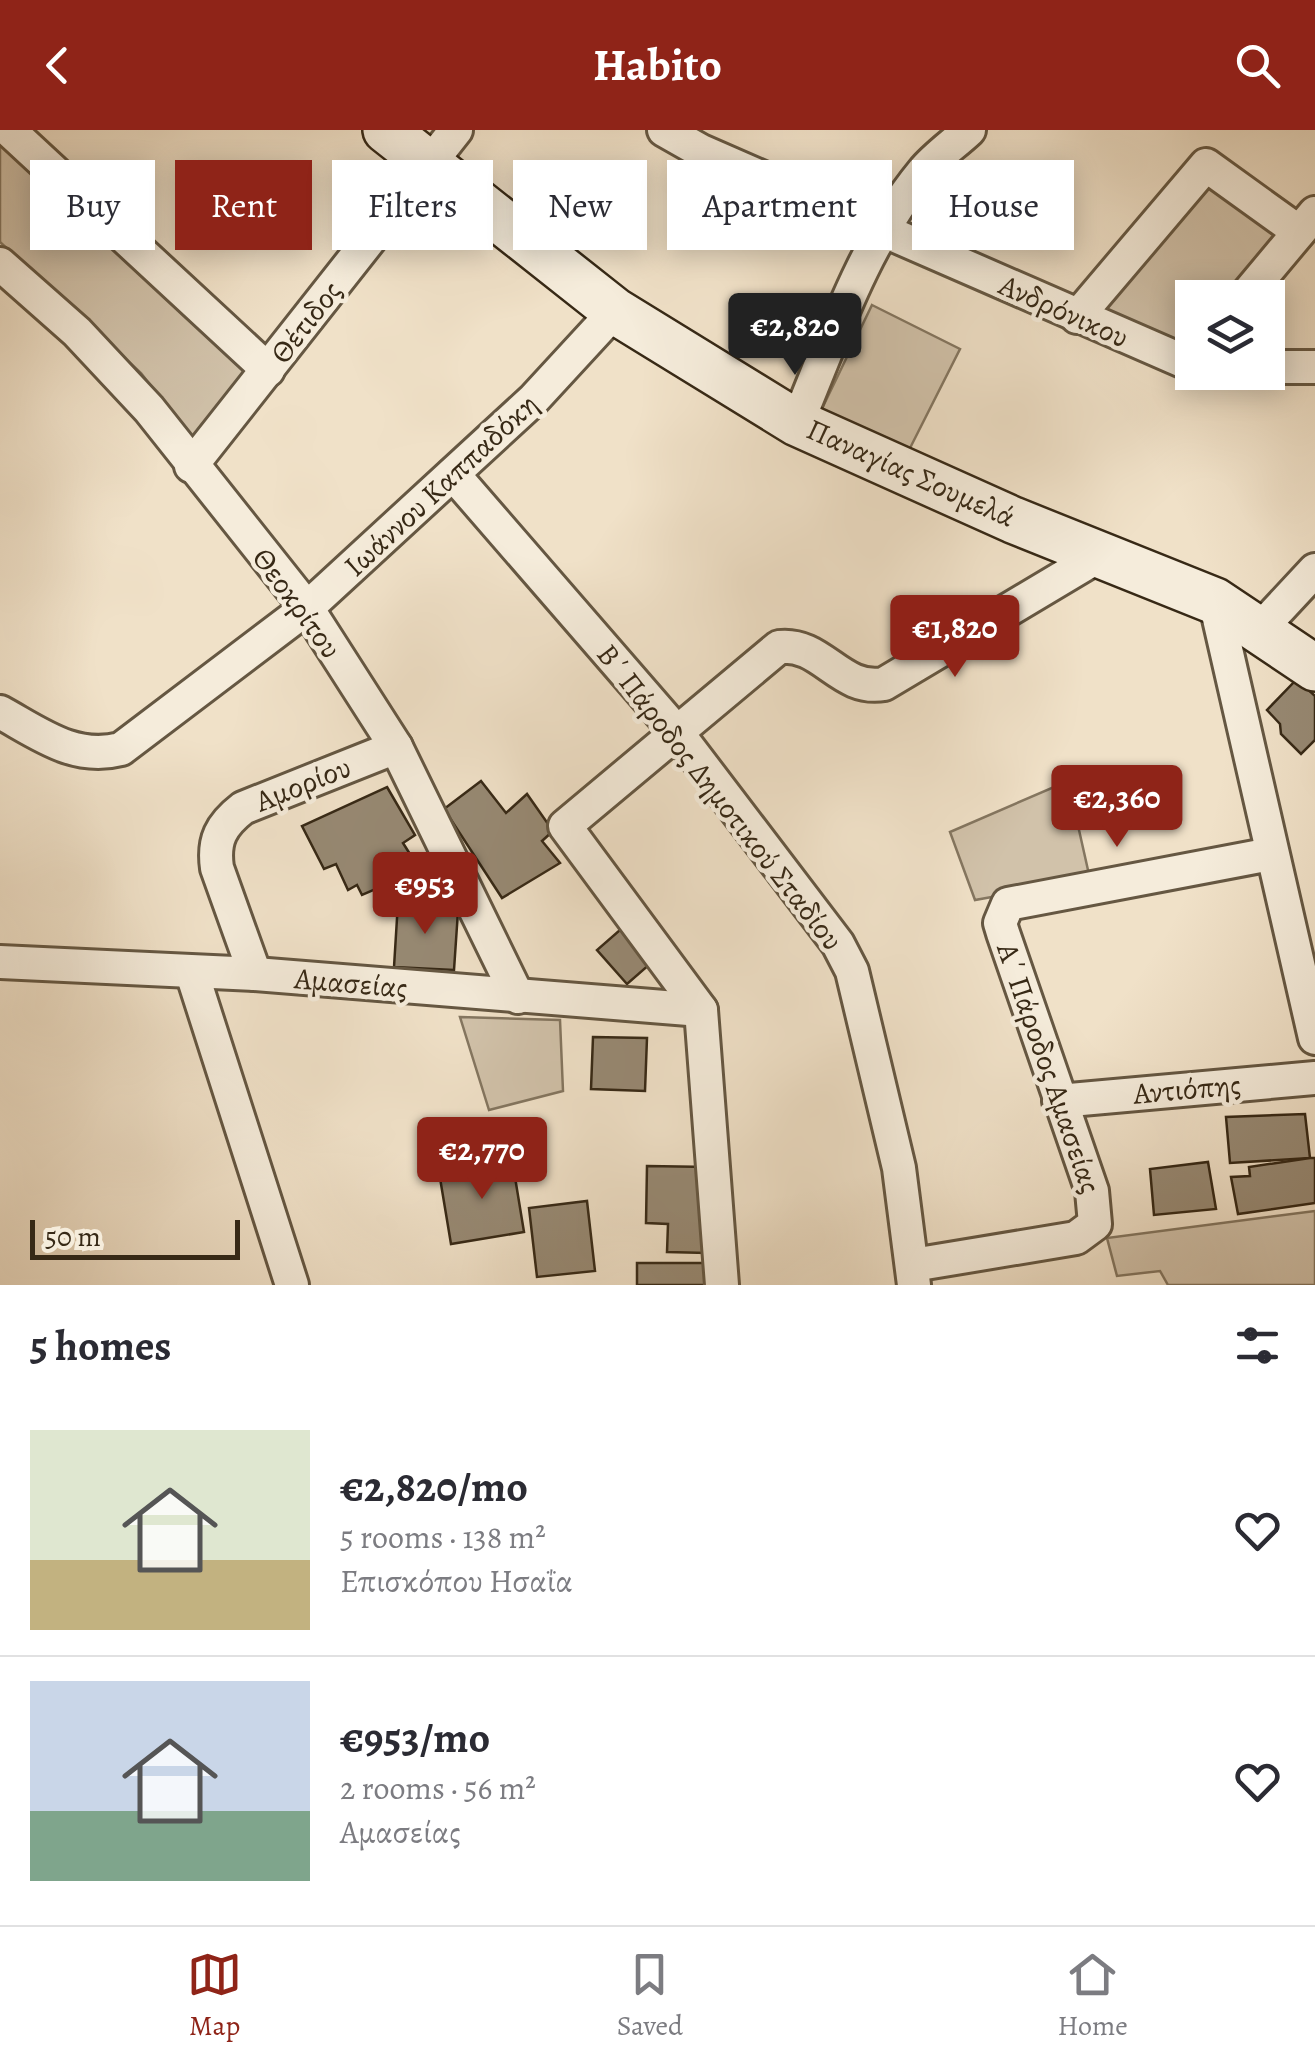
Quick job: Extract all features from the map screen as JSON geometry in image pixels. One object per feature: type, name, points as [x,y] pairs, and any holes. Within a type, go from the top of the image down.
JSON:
[{"type":"street","points":[[9,130],[268,370]]},
{"type":"street","name":"Παναγίας Σουμελά","points":[[386,130],[420,160]]},
{"type":"street","name":"Θέτιδος","points":[[433,160],[456,130]]},
{"type":"street","name":"Ανδρόνικου","points":[[664,130],[721,160]]},
{"type":"street","points":[[892,217],[924,170],[969,130]]},
{"type":"street","points":[[1077,317],[1206,165],[1307,223],[1259,280]]},
{"type":"street","name":"Παναγίας Σουμελά","points":[[493,217],[615,311],[797,423],[1013,520],[1215,601],[1261,628],[1315,668]]},
{"type":"street","name":"Ανδρόνικου","points":[[892,233],[1175,358]]},
{"type":"street","name":"Θέτιδος","points":[[191,466],[363,250]]},
{"type":"street","points":[[797,423],[873,250]]},
{"type":"street","name":"Θεοκρίτου","points":[[0,264],[104,359],[149,409],[306,608],[396,747],[518,998]]},
{"type":"street","name":"Ιωάννου Καππαδόκη","points":[[0,712],[64,748],[96,755],[121,749],[306,608],[581,352],[615,311]]},
{"type":"street","points":[[1285,367],[1315,367]]},
{"type":"street","name":"Β΄ Πάροδος Δημοτικού Σταδίου","points":[[453,474],[674,730],[826,926],[852,972],[900,1168],[913,1275]]},
{"type":"street","points":[[722,1285],[702,1010],[565,826],[674,730],[779,647],[812,652],[858,684],[871,686],[897,679],[1102,554]]},
{"type":"street","points":[[1261,628],[1315,570]]},
{"type":"street","points":[[1215,601],[1315,1038]]},
{"type":"street","name":"Αμορίου","points":[[255,974],[216,868],[219,833],[243,808],[396,747]]},
{"type":"street","name":"Α΄ Πάροδος Αμασείας","points":[[913,1275],[1076,1238],[1095,1224],[1092,1191],[1003,932],[1003,912],[1017,899],[1272,854]]},
{"type":"street","name":"Αμασείας","points":[[0,962],[255,974],[702,1010]]},
{"type":"street","points":[[192,973],[292,1285]]},
{"type":"street","name":"Αντιόπης","points":[[1059,1101],[1315,1078]]},
{"type":"shaded area","points":[[0,135],[30,163],[30,250],[124,250],[250,367],[195,443],[141,373],[0,242]]},
{"type":"shaded area","points":[[1211,183],[1286,237],[1251,280],[1175,280],[1175,345],[1095,316]]},
{"type":"shaded area","points":[[872,305],[960,349],[905,458],[816,421]]},
{"type":"shaded area","points":[[1068,781],[1090,879],[975,900],[950,832]]},
{"type":"shaded area","points":[[460,1017],[560,1020],[563,1091],[489,1110]]},
{"type":"shaded area","points":[[1315,1211],[1315,1285],[1168,1285],[1160,1271],[1117,1276],[1107,1238]]},
{"type":"building","points":[[1297,679],[1315,696],[1315,740],[1301,754],[1281,734],[1280,724],[1267,710]]},
{"type":"building","points":[[481,781],[506,813],[527,794],[553,831],[542,841],[560,863],[502,898],[444,809]]},
{"type":"building","points":[[387,787],[415,835],[403,843],[420,870],[362,895],[357,885],[348,890],[336,864],[324,869],[302,826]]},
{"type":"building","points":[[398,902],[439,904],[439,910],[458,911],[454,970],[394,967]]},
{"type":"building","points":[[628,923],[658,957],[627,984],[597,950]]},
{"type":"building","points":[[593,1037],[647,1038],[645,1091],[591,1089]]},
{"type":"building","points":[[1305,1114],[1310,1158],[1230,1163],[1226,1117]]},
{"type":"building","points":[[1315,1158],[1315,1203],[1238,1214],[1231,1177],[1250,1176],[1249,1167]]},
{"type":"building","points":[[512,1159],[524,1232],[451,1244],[439,1172]]},
{"type":"building","points":[[1208,1162],[1216,1209],[1154,1215],[1150,1169]]},
{"type":"building","points":[[647,1166],[709,1167],[707,1253],[667,1252],[668,1224],[646,1223]]},
{"type":"building","points":[[587,1201],[595,1271],[537,1277],[529,1208]]},
{"type":"building","points":[[637,1263],[715,1263],[715,1285],[637,1285]]}]
